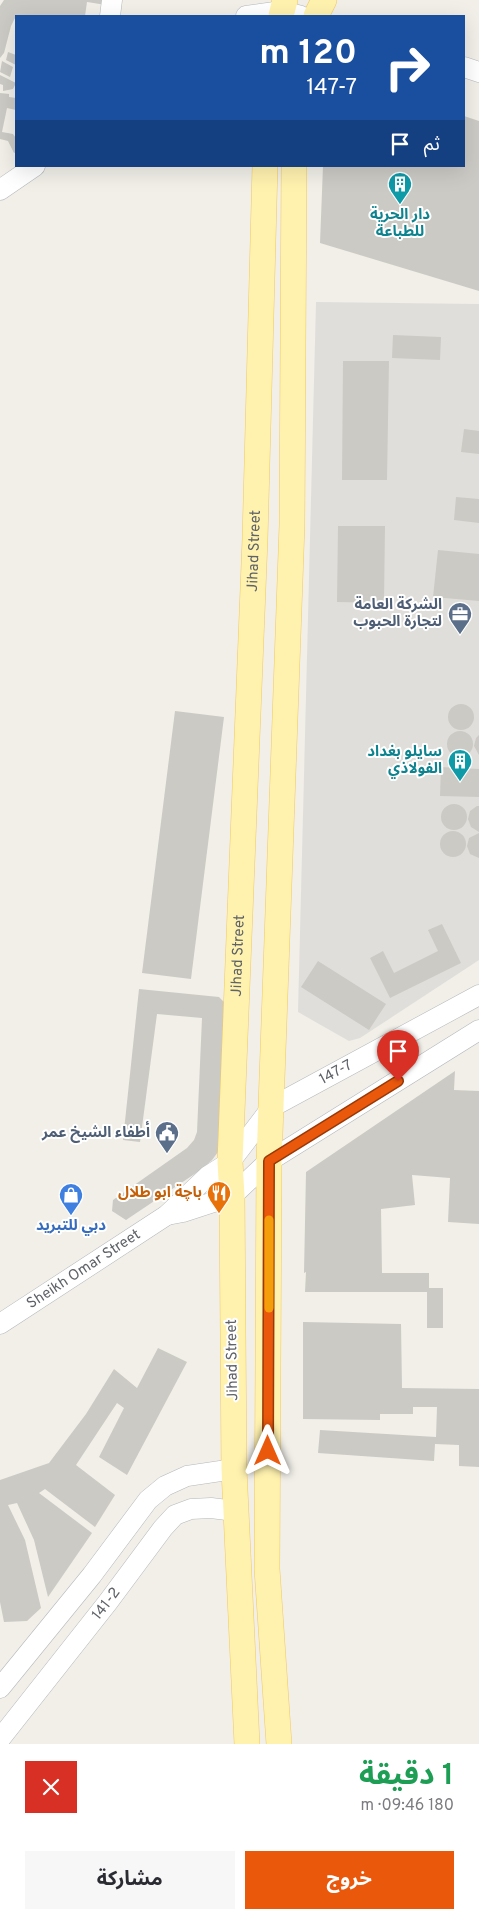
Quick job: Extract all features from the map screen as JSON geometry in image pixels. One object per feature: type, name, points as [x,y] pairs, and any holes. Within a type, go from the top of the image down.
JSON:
[{"type":"main road","points":[[316,15],[324,0]]},
{"type":"main road","name":"Jihad Street","points":[[247,1744],[235,1511],[232,1196],[230,1162],[255,539],[265,167]]},
{"type":"main road","points":[[279,1744],[267,1569],[269,1161],[292,526],[294,167]]},
{"type":"street","points":[[110,15],[112,0]]},
{"type":"street","points":[[254,15],[287,11]]},
{"type":"street","points":[[465,67],[479,72]]},
{"type":"street","points":[[465,81],[479,84]]},
{"type":"street","points":[[0,190],[34,167]]},
{"type":"street","name":"147-7","points":[[272,1107],[479,995]]},
{"type":"street","points":[[269,1161],[479,1030]]},
{"type":"street","name":"Sheikh Omar Street","points":[[0,1324],[167,1215],[208,1176],[230,1162],[272,1107]]},
{"type":"street","name":"Sheikh Omar Street","points":[[167,1215],[183,1212],[232,1196],[269,1161]]},
{"type":"street","name":"141-2","points":[[0,1688],[92,1575],[148,1500],[165,1486],[187,1476],[234,1469]]},
{"type":"street","name":"141-2","points":[[1,1737],[108,1602],[163,1528],[176,1515],[191,1509],[211,1508],[235,1511]]},
{"type":"shaded area","points":[[316,302],[479,304],[479,960],[360,1038],[349,1041],[298,1012]]},
{"type":"building","points":[[4,0],[106,0],[106,5],[87,2],[85,15],[15,15],[4,53],[0,58],[0,6]]},
{"type":"building","points":[[8,52],[15,55],[15,64],[6,60]]},
{"type":"building","points":[[2,61],[13,67],[10,77],[0,72]]},
{"type":"building","points":[[0,75],[15,82],[13,89],[3,91],[3,85],[0,84]]},
{"type":"building","points":[[0,93],[9,94],[9,97],[15,98],[15,110],[7,108],[2,132],[13,134],[15,137],[15,152],[8,141],[0,139]]},
{"type":"building","name":"دار الحرية للطباعة","points":[[465,116],[479,121],[479,291],[320,243],[323,167],[465,167]]},
{"type":"building","points":[[393,335],[441,337],[440,360],[392,358]]},
{"type":"building","points":[[343,361],[389,361],[387,480],[342,480]]},
{"type":"building","points":[[464,429],[479,431],[479,454],[461,452]]},
{"type":"building","points":[[456,497],[479,499],[479,523],[454,520]]},
{"type":"building","points":[[338,526],[385,526],[384,603],[337,602]]},
{"type":"building","points":[[438,550],[479,554],[479,601],[433,597]]},
{"type":"building","points":[[461,704],[470,708],[474,717],[470,726],[461,730],[452,726],[448,717],[452,708]]},
{"type":"building","points":[[175,711],[224,717],[191,979],[142,973]]},
{"type":"building","points":[[460,731],[469,735],[473,744],[469,753],[460,757],[451,753],[447,744],[451,735]]},
{"type":"building","points":[[479,735],[479,755],[474,746]]},
{"type":"building","name":"سايلو بغداد الفولاذي","points":[[441,767],[479,769],[479,797],[440,796]]},
{"type":"building","points":[[454,804],[463,808],[467,817],[463,826],[454,830],[445,826],[441,817],[445,808]]},
{"type":"building","points":[[479,806],[479,832],[471,827],[468,819],[470,811]]},
{"type":"building","points":[[453,831],[462,835],[466,844],[462,853],[453,857],[444,853],[440,844],[444,835]]},
{"type":"building","points":[[479,833],[479,858],[470,854],[467,846],[469,838]]},
{"type":"building","points":[[442,924],[461,963],[390,998],[370,958],[383,951],[394,973],[438,951],[428,930]]},
{"type":"building","points":[[318,961],[386,1004],[369,1030],[301,987]]},
{"type":"building","points":[[139,989],[219,997],[224,1002],[221,1148],[202,1169],[126,1220],[112,1211],[113,1200],[187,1148],[194,1140],[197,1132],[202,1018],[157,1014],[140,1142],[123,1140]]},
{"type":"building","points":[[455,1071],[454,1090],[479,1091],[479,1224],[448,1222],[450,1178],[412,1175],[415,1205],[381,1209],[382,1273],[429,1273],[429,1288],[443,1288],[443,1328],[427,1328],[427,1292],[305,1292],[306,1172]]},
{"type":"building","points":[[303,1322],[401,1324],[402,1388],[479,1389],[479,1467],[459,1466],[459,1445],[435,1444],[434,1461],[318,1453],[320,1430],[436,1437],[437,1407],[413,1407],[413,1414],[380,1414],[380,1420],[303,1419]]},
{"type":"building","points":[[158,1348],[187,1362],[127,1475],[99,1457],[124,1408],[117,1403],[76,1465],[115,1495],[95,1527],[45,1489],[39,1493],[92,1533],[48,1597],[34,1540],[17,1503],[8,1505],[25,1540],[41,1608],[27,1621],[4,1622],[0,1602],[0,1480],[49,1463],[86,1414],[114,1369],[137,1388]]},
{"type":"slow traffic","points":[[269,1220],[269,1308]]},
{"type":"place","name":"دار الحرية للطباعة","points":[[400,205]]},
{"type":"place","name":"الشركة العامة لتجارة الحبوب","points":[[460,635]]},
{"type":"place","name":"سايلو بغداد الفولاذي","points":[[460,782]]},
{"type":"place","name":"أطفاء الشيخ عمر","points":[[167,1154]]},
{"type":"place","name":"باچة ابو طلال","points":[[219,1214]]},
{"type":"place","name":"دبي للتبريد","points":[[71,1216]]},
{"type":"route","points":[[268,1451],[269,1161],[398,1081]]}]
